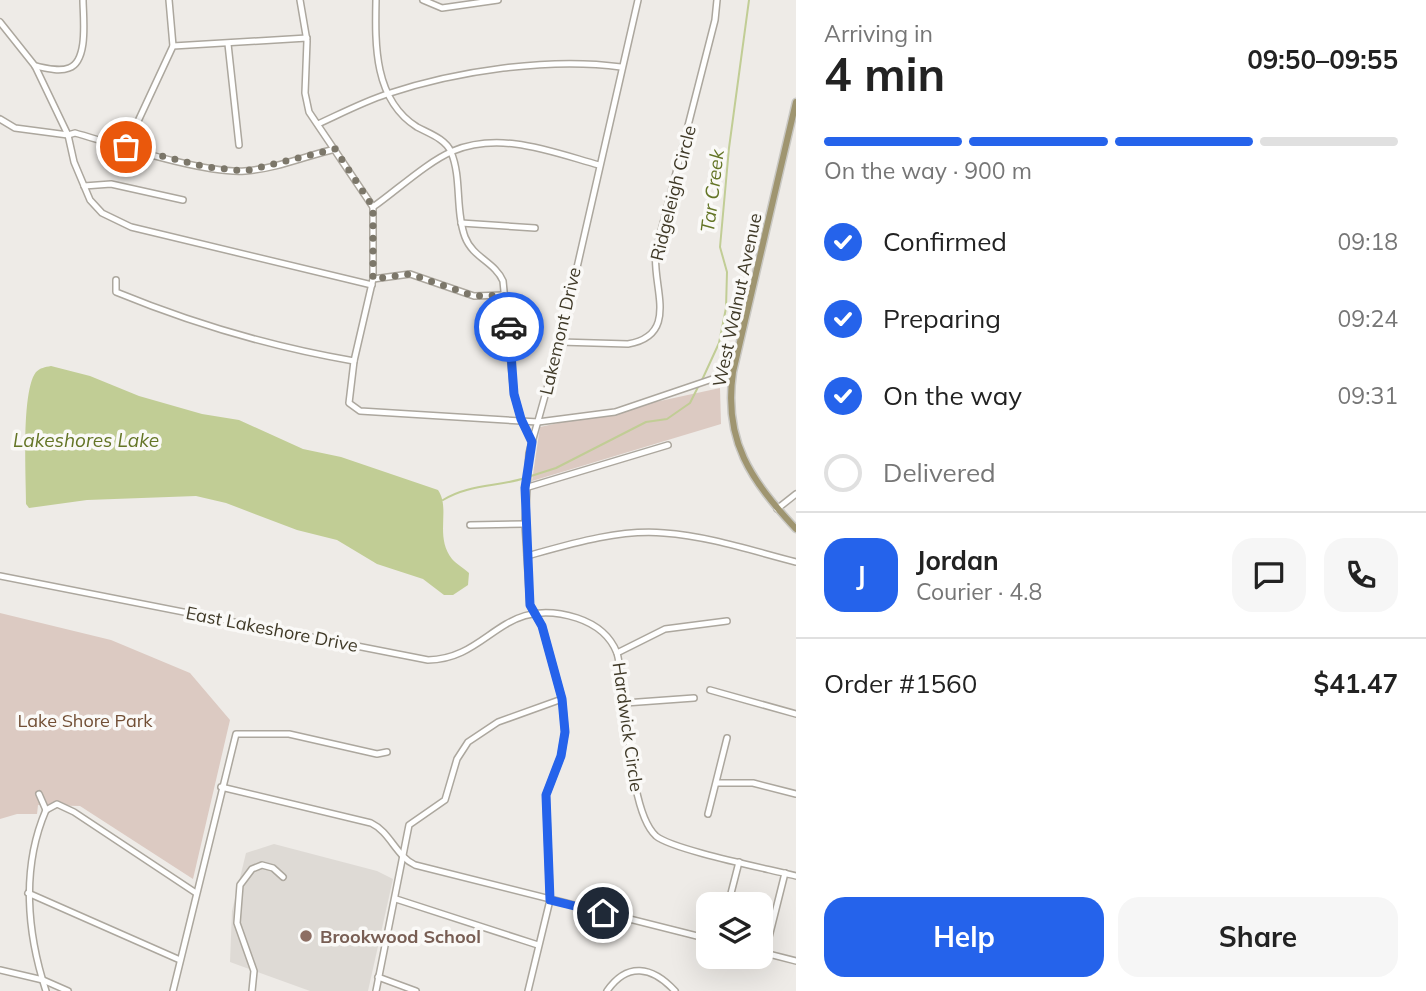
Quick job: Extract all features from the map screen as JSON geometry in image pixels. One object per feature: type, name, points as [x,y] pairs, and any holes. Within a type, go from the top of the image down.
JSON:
[{"type":"main road","name":"West Walnut Avenue","points":[[796,102],[733,372],[731,408],[736,440],[754,479],[796,529]]},
{"type":"street","points":[[35,66],[68,69],[75,64],[81,51],[83,0]]},
{"type":"street","points":[[126,147],[173,46],[169,0]]},
{"type":"street","points":[[300,0],[307,38],[305,93],[309,112],[373,207],[372,282],[354,361],[349,403],[360,411],[453,419],[521,419],[538,422],[615,412],[733,372]]},
{"type":"street","points":[[376,0],[377,47],[386,94],[400,115],[438,139],[451,152],[461,223],[473,252],[499,273],[504,295],[514,394],[521,419],[532,442]]},
{"type":"street","points":[[423,0],[442,8],[493,0]]},
{"type":"street","name":"Lakemont Drive","points":[[528,991],[550,900],[545,805],[564,743],[562,699],[542,626],[532,612],[525,488],[532,442],[560,342],[638,0]]},
{"type":"street","name":"Ridgeleigh Circle","points":[[560,342],[587,345],[638,342],[656,326],[663,309],[655,282],[656,251],[715,20],[717,0]]},
{"type":"street","points":[[0,22],[35,66],[68,135],[84,186],[102,213],[122,223],[372,282],[410,274],[474,296],[504,295]]},
{"type":"street","points":[[173,46],[307,38]]},
{"type":"street","points":[[228,44],[239,145]]},
{"type":"street","points":[[318,124],[386,94],[498,70],[579,62],[621,67]]},
{"type":"street","points":[[0,119],[15,128],[68,135],[75,133],[206,167],[245,171],[335,149]]},
{"type":"street","points":[[373,207],[451,152],[504,142],[599,164]]},
{"type":"street","points":[[84,186],[111,184],[183,200]]},
{"type":"street","points":[[461,223],[535,228]]},
{"type":"street","points":[[116,280],[117,292],[191,322],[267,344],[354,361]]},
{"type":"street","points":[[525,488],[667,445]]},
{"type":"street","points":[[777,509],[796,494]]},
{"type":"street","points":[[470,526],[526,524]]},
{"type":"street","points":[[527,556],[599,539],[652,532],[684,536],[796,562]]},
{"type":"street","name":"East Lakeshore Drive","points":[[0,576],[428,660],[463,653],[488,633],[532,612]]},
{"type":"street","name":"Hardwick Circle","points":[[532,612],[580,619],[607,636],[617,653],[640,805],[655,835],[684,847],[796,876]]},
{"type":"street","points":[[617,653],[676,626],[727,621]]},
{"type":"street","points":[[710,690],[796,714]]},
{"type":"street","points":[[625,703],[694,698]]},
{"type":"street","points":[[376,991],[409,825],[445,800],[457,759],[468,742],[498,722],[562,699]]},
{"type":"street","points":[[173,991],[236,734],[289,734],[377,754],[387,752]]},
{"type":"street","points":[[708,814],[727,738]]},
{"type":"street","points":[[717,783],[762,784],[796,794]]},
{"type":"street","points":[[221,787],[371,823],[380,829],[401,856],[415,865],[696,936]]},
{"type":"street","points":[[39,794],[46,810],[29,893],[33,942],[46,991]]},
{"type":"street","points":[[46,810],[57,804],[74,812],[196,893]]},
{"type":"street","points":[[731,892],[739,862]]},
{"type":"street","points":[[252,991],[254,971],[237,923],[240,884],[253,869],[262,865],[273,868],[283,877]]},
{"type":"street","points":[[773,916],[785,873]]},
{"type":"street","points":[[29,893],[180,960]]},
{"type":"street","points":[[396,899],[538,945]]},
{"type":"street","points":[[773,955],[796,961]]},
{"type":"street","points":[[0,970],[43,980],[68,991]]},
{"type":"street","points":[[607,991],[622,973],[634,970],[666,981],[675,991]]},
{"type":"street","points":[[378,977],[416,991]]},
{"type":"shaded area","name":"Brookwood School","points":[[274,844],[377,871],[393,879],[368,991],[310,991],[230,962],[232,911],[246,853]]},
{"type":"green space","points":[[720,388],[721,424],[532,481],[540,427]]},
{"type":"green space","name":"Lake Shore Park","points":[[0,613],[111,640],[190,673],[230,720],[193,879],[80,806],[38,805],[37,814],[17,814],[0,819]]},
{"type":"water","name":"Lakeshores Lake","points":[[51,366],[90,376],[139,396],[202,414],[239,420],[303,449],[341,457],[438,490],[442,497],[444,541],[454,561],[469,573],[468,585],[453,595],[444,595],[423,579],[377,564],[337,540],[297,530],[226,503],[196,496],[87,500],[29,508],[26,504],[25,456],[28,397],[36,372]]},
{"type":"waterway","name":"Tar Creek","points":[[702,380],[719,343],[726,308],[727,272],[720,247],[729,148],[749,0]]},
{"type":"waterway","name":"Tar Creek","points":[[531,476],[556,468],[646,422],[667,419],[690,403],[699,385]]},
{"type":"waterway","name":"Tar Creek","points":[[443,500],[473,488],[525,478]]},
{"type":"way so far","points":[[126,147],[206,167],[234,171],[245,171],[335,149],[373,207],[373,279],[410,274],[429,278],[458,292],[474,296],[504,295],[509,327]]},
{"type":"place","name":"Brookwood School","points":[[306,936]]},
{"type":"route","points":[[509,327],[514,394],[521,419],[532,437],[525,488],[530,605],[542,626],[562,699],[565,732],[561,756],[549,785],[545,805],[550,900],[603,913]]}]
